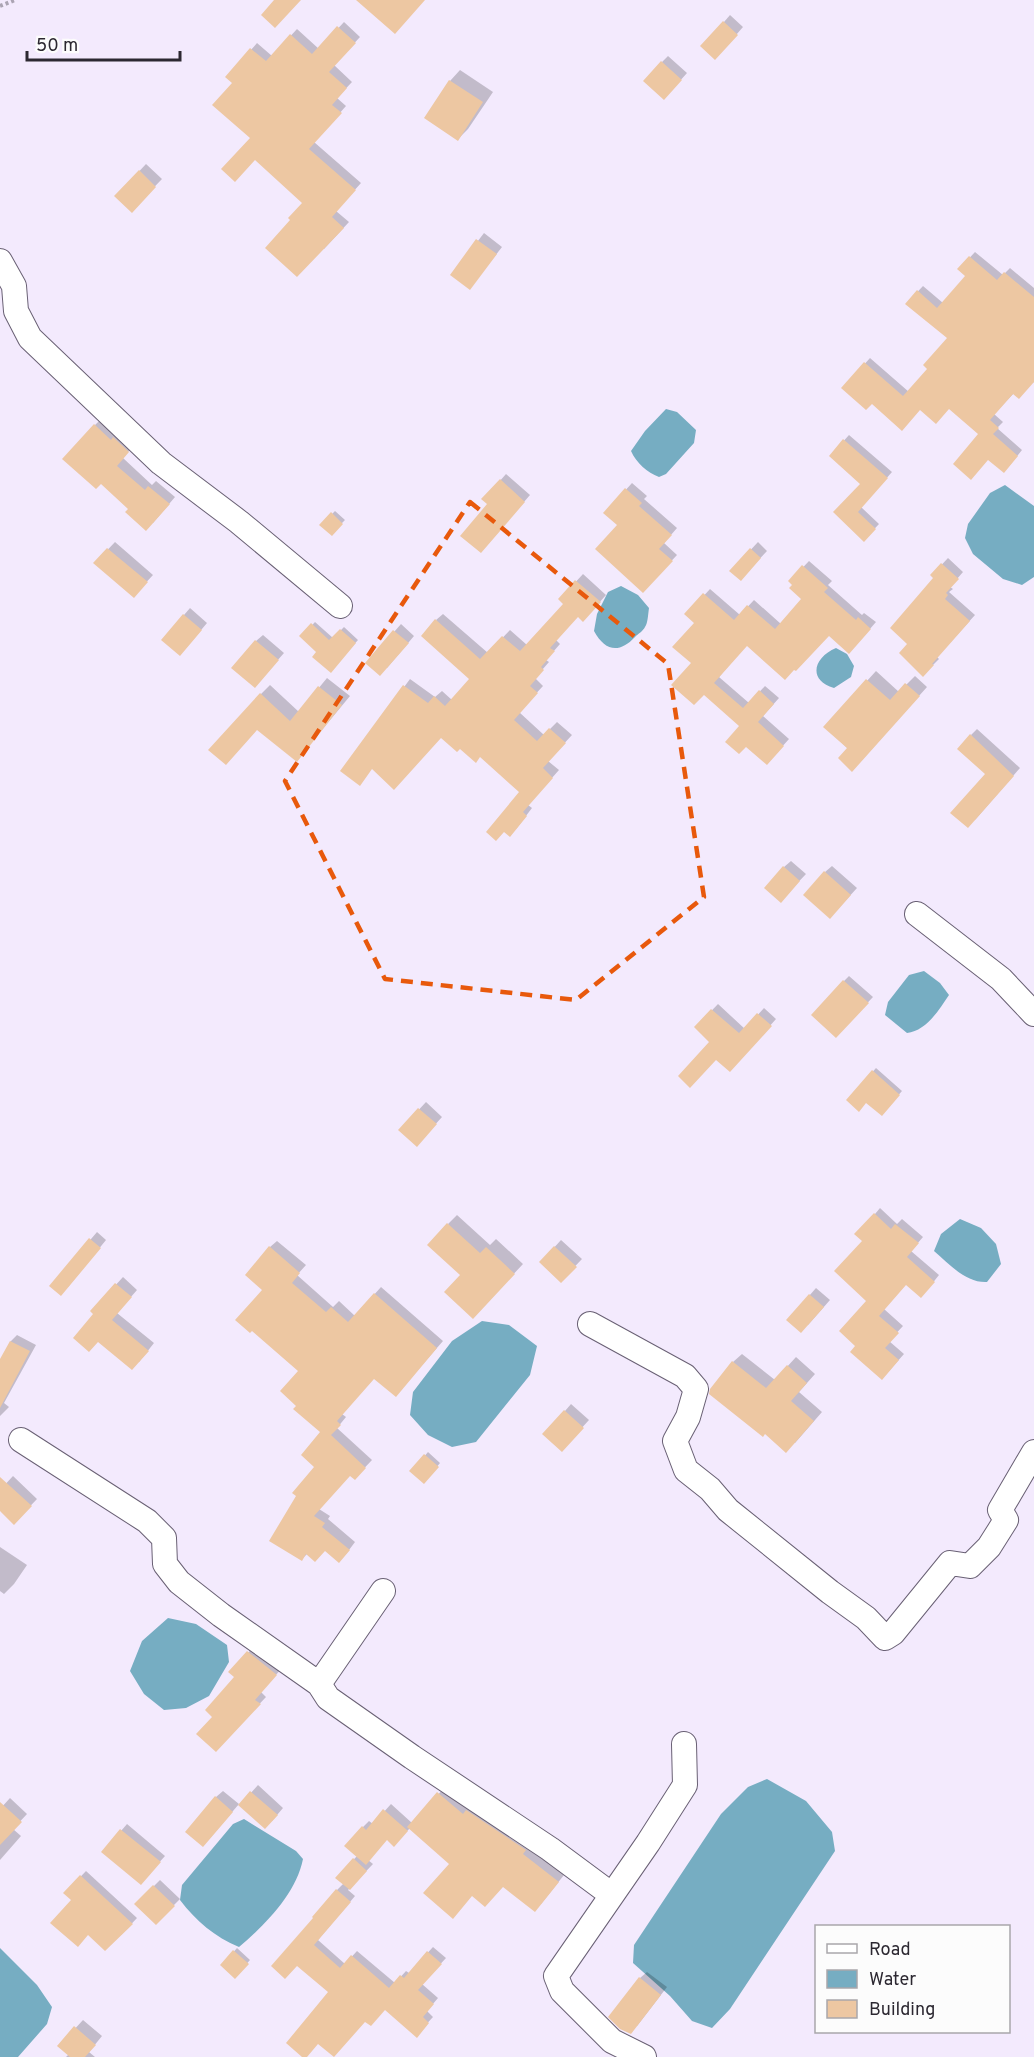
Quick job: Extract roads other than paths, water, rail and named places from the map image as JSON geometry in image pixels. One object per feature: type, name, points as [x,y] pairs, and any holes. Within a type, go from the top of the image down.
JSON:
[{"type":"street","points":[[0,261],[14,286],[16,311],[30,338],[161,463],[239,522],[340,606]]},
{"type":"street","points":[[917,914],[1001,979],[1034,1014]]},
{"type":"street","points":[[590,1324],[685,1376],[696,1389],[688,1417],[675,1442],[686,1470],[710,1489],[728,1510],[866,1618],[885,1638],[893,1633],[950,1563],[970,1566],[989,1547],[1006,1520],[1000,1510],[1034,1452]]},
{"type":"street","points":[[21,1440],[147,1521],[164,1538],[165,1564],[179,1582],[221,1615],[319,1684],[328,1698],[550,1849],[612,1895]]},
{"type":"street","points":[[319,1684],[383,1591]]},
{"type":"street","points":[[644,2057],[612,2041],[562,1991],[556,1976],[685,1785],[684,1744]]},
{"type":"water","points":[[666,409],[677,412],[696,430],[694,443],[666,474],[659,477],[643,467],[631,451],[645,431]]},
{"type":"water","points":[[1005,485],[1034,506],[1034,577],[1022,585],[1003,579],[973,554],[965,538],[968,524],[990,493]]},
{"type":"water","points":[[621,586],[638,595],[649,608],[648,618],[644,628],[629,642],[613,648],[603,643],[594,631],[597,614],[608,592]]},
{"type":"water","points":[[836,648],[847,654],[854,666],[851,677],[834,688],[820,680],[817,668],[823,657]]},
{"type":"water","points":[[924,971],[940,983],[949,995],[926,1024],[907,1033],[885,1015],[888,1002],[909,975]]},
{"type":"water","points":[[960,1219],[981,1228],[996,1244],[1001,1264],[987,1282],[979,1282],[965,1276],[934,1251],[941,1234]]},
{"type":"water","points":[[482,1321],[509,1325],[537,1346],[530,1375],[476,1442],[452,1447],[428,1435],[410,1415],[413,1392],[452,1341]]},
{"type":"water","points":[[168,1618],[196,1624],[227,1645],[229,1662],[209,1696],[186,1708],[164,1710],[144,1694],[130,1671],[142,1641]]},
{"type":"water","points":[[767,1779],[806,1801],[832,1832],[835,1851],[730,2009],[712,2028],[692,2021],[670,1996],[633,1963],[634,1945],[721,1814],[748,1787]]},
{"type":"water","points":[[244,1819],[296,1851],[303,1859],[287,1896],[269,1919],[239,1947],[207,1928],[180,1900],[182,1885],[233,1824]]},
{"type":"water","points":[[0,1948],[37,1985],[52,2007],[47,2024],[18,2057],[0,2057]]}]
